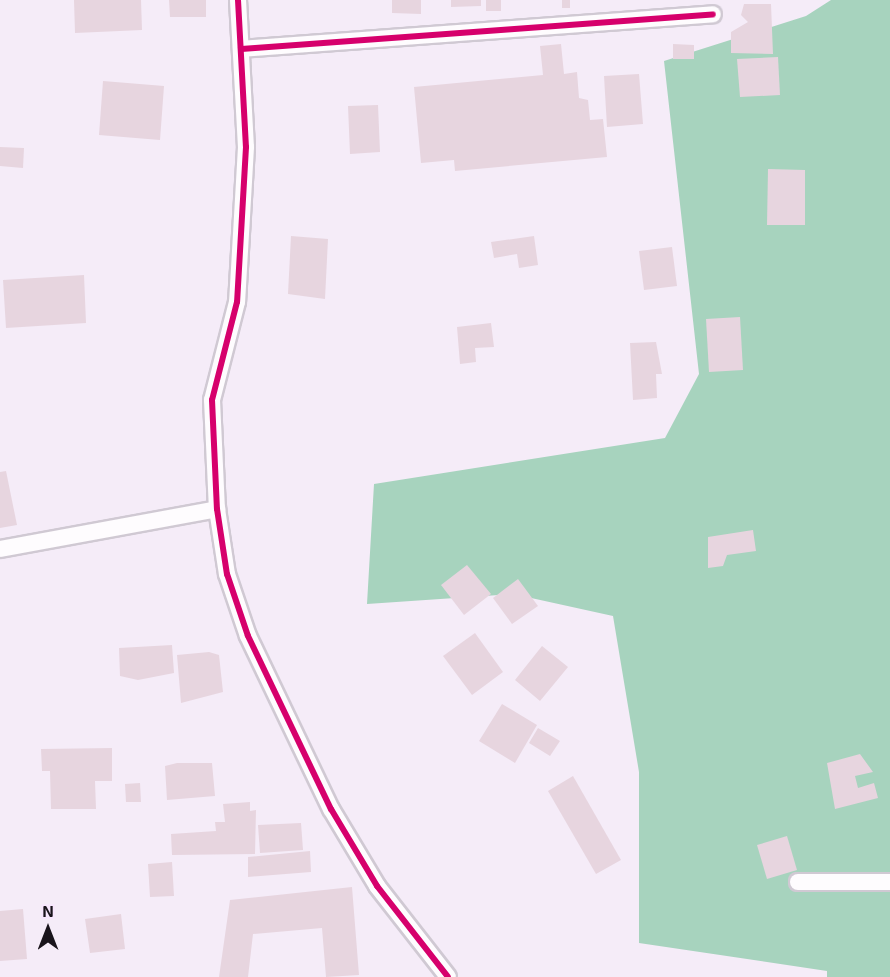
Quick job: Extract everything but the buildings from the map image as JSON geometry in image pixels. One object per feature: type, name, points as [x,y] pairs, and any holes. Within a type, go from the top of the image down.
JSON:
[{"type":"street","points":[[238,0],[246,147],[237,309],[214,381],[217,509],[227,574],[248,636],[332,810],[377,886],[448,977]]},
{"type":"street","points":[[241,49],[713,14]]},
{"type":"street","points":[[0,549],[217,509]]},
{"type":"street","points":[[798,882],[890,882]]},
{"type":"green space","points":[[831,0],[890,0],[890,977],[827,977],[827,971],[639,943],[639,772],[613,616],[513,594],[367,604],[374,484],[665,438],[699,374],[664,61],[806,16]]},
{"type":"cycle path","points":[[238,0],[246,147],[237,302],[212,400],[217,509],[227,574],[248,636],[331,809],[377,886],[448,977]]},
{"type":"cycle path","points":[[241,49],[713,14]]}]
